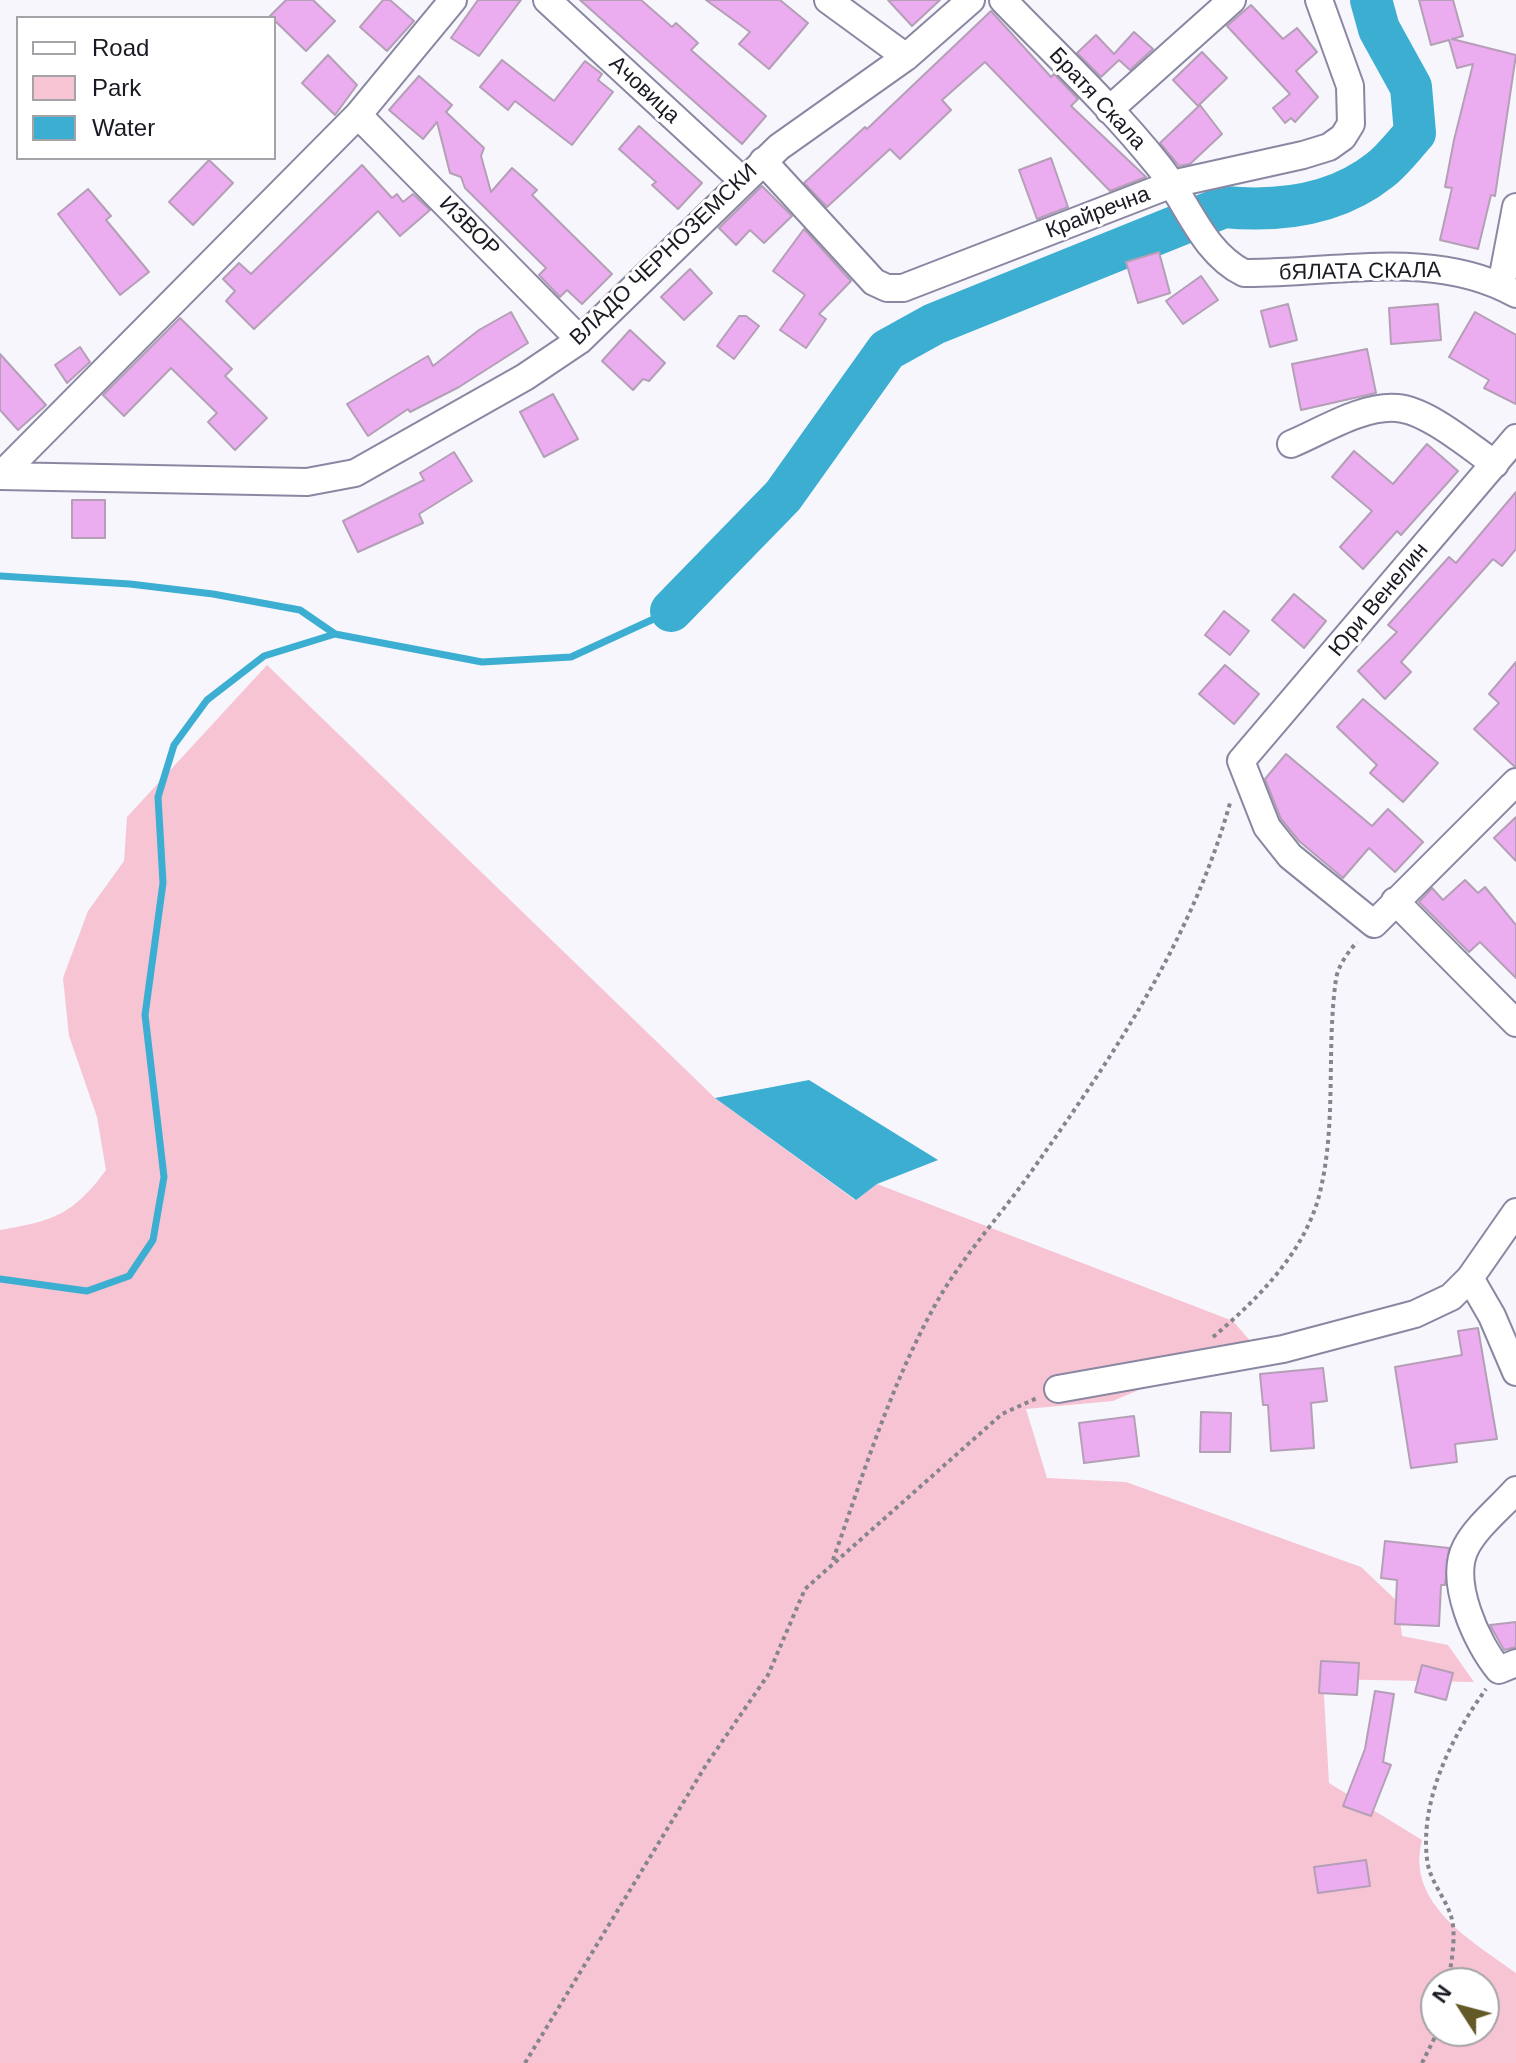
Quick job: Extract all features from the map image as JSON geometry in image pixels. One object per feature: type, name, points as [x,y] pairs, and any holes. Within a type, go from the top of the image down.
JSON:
[{"type":"street","points":[[0,476],[358,115],[453,0]]},
{"type":"street","name":"Ачовица","points":[[547,0],[742,180]]},
{"type":"street","points":[[828,0],[906,57]]},
{"type":"street","name":"ВЛАДО ЧЕРНОЗЕМСКИ","points":[[0,476],[307,482],[355,473],[525,377],[580,340],[763,161],[906,57],[971,0]]},
{"type":"street","name":"Братя Скала","points":[[1003,0],[1109,110],[1175,188],[1209,246]]},
{"type":"street","points":[[1109,110],[1232,0]]},
{"type":"street","name":"Крайречна","points":[[763,161],[874,282],[887,288],[903,288],[1175,188],[1329,147],[1343,137],[1351,124],[1350,86],[1319,0]]},
{"type":"street","name":"ИЗВОР","points":[[358,115],[580,340]]},
{"type":"street","points":[[1508,290],[1516,207]]},
{"type":"street","name":"бЯЛАТА СКАЛА","points":[[1209,246],[1225,263],[1244,273],[1402,267],[1450,270],[1508,290]]},
{"type":"street","points":[[1291,444],[1370,411],[1398,407],[1423,416],[1495,464]]},
{"type":"street","name":"Юри Венелин","points":[[1241,761],[1516,438]]},
{"type":"street","points":[[1241,761],[1267,827],[1290,856],[1374,924],[1516,782]]},
{"type":"street","points":[[1395,901],[1516,1023]]},
{"type":"street","points":[[1058,1389],[1118,1381],[1354,1333],[1415,1314],[1451,1297],[1470,1278],[1516,1212]]},
{"type":"street","points":[[1470,1278],[1492,1316],[1516,1372]]},
{"type":"street","points":[[1508,1666],[1479,1642],[1459,1572],[1467,1544],[1516,1490]]},
{"type":"path","points":[[833,1560],[889,1401],[934,1307],[961,1263],[1103,1069],[1170,957],[1220,835],[1241,761]]},
{"type":"path","points":[[1210,1339],[1254,1302],[1295,1247],[1320,1194],[1332,1085],[1336,976],[1348,951],[1374,924]]},
{"type":"path","points":[[525,2063],[706,1765],[768,1675],[805,1589],[833,1560],[1002,1414],[1058,1389]]},
{"type":"path","points":[[1449,1967],[1452,1917],[1427,1862],[1432,1797],[1449,1752],[1508,1666]]},
{"type":"green space","points":[[267,665],[715,1098],[855,1200],[877,1184],[1233,1321],[1264,1357],[1217,1356],[1113,1401],[1026,1409],[1047,1478],[1126,1482],[1361,1567],[1398,1602],[1402,1636],[1448,1645],[1474,1682],[1323,1679],[1329,1783],[1422,1840],[1419,1863],[1423,1883],[1433,1902],[1462,1934],[1516,1973],[1516,2063],[0,2063],[0,1230],[60,1214],[83,1197],[106,1170],[97,1117],[69,1036],[63,978],[88,911],[124,861],[127,817]]},
{"type":"water","points":[[809,1080],[938,1160],[877,1184],[856,1200],[715,1098]]},
{"type":"building","points":[[286,0],[313,0],[335,21],[306,51],[276,22],[276,16],[270,16]]},
{"type":"building","points":[[383,0],[390,0],[414,21],[387,51],[360,27]]},
{"type":"building","points":[[478,0],[521,0],[479,56],[451,38]]},
{"type":"building","points":[[580,0],[641,0],[672,27],[676,23],[698,43],[691,50],[766,116],[742,144]]},
{"type":"building","points":[[706,0],[780,0],[808,23],[769,69],[739,44],[750,32]]},
{"type":"building","points":[[888,0],[940,0],[912,26]]},
{"type":"building","points":[[1419,0],[1453,0],[1463,36],[1452,39],[1516,55],[1495,196],[1491,195],[1478,249],[1440,240],[1452,188],[1445,187],[1473,64],[1457,68],[1449,40],[1431,45]]},
{"type":"building","points":[[1251,5],[1283,39],[1297,28],[1317,52],[1296,71],[1318,97],[1295,122],[1291,118],[1285,123],[1273,108],[1290,94],[1227,26]]},
{"type":"building","points":[[991,11],[1051,77],[1054,74],[1078,99],[1071,106],[1146,177],[1110,191],[985,62],[942,100],[951,110],[900,159],[890,149],[827,207],[804,183],[865,127],[867,129]]},
{"type":"building","points":[[1134,32],[1153,49],[1130,70],[1119,60],[1101,77],[1077,53],[1096,35],[1114,54]]},
{"type":"building","points":[[1202,52],[1227,78],[1198,106],[1173,80]]},
{"type":"building","points":[[328,55],[357,85],[335,115],[302,83]]},
{"type":"building","points":[[502,60],[554,101],[585,61],[602,74],[598,80],[613,92],[572,145],[515,101],[508,110],[480,87]]},
{"type":"building","points":[[419,76],[452,105],[446,112],[484,148],[481,156],[491,192],[512,168],[537,190],[532,195],[612,274],[582,304],[567,290],[560,297],[539,275],[546,268],[465,188],[461,177],[450,173],[437,122],[423,139],[389,110]]},
{"type":"building","points":[[1200,105],[1222,134],[1190,164],[1179,166],[1160,143]]},
{"type":"building","points":[[639,126],[702,183],[678,209],[652,185],[656,182],[619,149]]},
{"type":"building","points":[[1051,158],[1068,207],[1037,219],[1019,170]]},
{"type":"building","points":[[209,160],[233,183],[193,225],[169,202]]},
{"type":"building","points":[[362,165],[392,198],[397,194],[403,202],[413,194],[430,210],[400,236],[378,211],[254,329],[226,301],[235,291],[223,279],[239,263],[251,274]]},
{"type":"building","points":[[762,186],[792,216],[764,243],[750,230],[736,245],[719,228]]},
{"type":"building","points":[[88,189],[111,216],[106,220],[149,272],[120,295],[58,214]]},
{"type":"building","points":[[804,229],[851,281],[819,314],[826,319],[806,348],[780,330],[805,295],[773,271]]},
{"type":"building","points":[[1159,252],[1170,293],[1138,303],[1126,262]]},
{"type":"building","points":[[690,269],[712,293],[684,320],[661,297]]},
{"type":"building","points":[[1201,276],[1218,300],[1183,324],[1166,301]]},
{"type":"building","points":[[1288,304],[1297,340],[1270,347],[1261,311]]},
{"type":"building","points":[[1438,304],[1441,340],[1391,344],[1389,308]]},
{"type":"building","points":[[511,312],[528,343],[459,387],[410,412],[408,409],[368,436],[347,404],[428,356],[433,366],[479,330]]},
{"type":"building","points":[[1475,312],[1516,335],[1516,404],[1484,388],[1489,380],[1449,357]]},
{"type":"building","points":[[739,316],[746,316],[759,326],[734,359],[717,346]]},
{"type":"building","points":[[180,318],[232,369],[225,376],[267,418],[235,450],[208,422],[217,413],[171,368],[124,416],[103,395]]},
{"type":"building","points":[[630,330],[665,363],[649,381],[643,379],[633,390],[602,361]]},
{"type":"building","points":[[80,347],[90,362],[67,383],[55,365]]},
{"type":"building","points":[[1367,349],[1376,393],[1301,410],[1292,364]]},
{"type":"building","points":[[0,354],[46,405],[18,430],[0,410]]},
{"type":"building","points":[[553,394],[578,439],[544,457],[520,412]]},
{"type":"building","points":[[1427,444],[1458,471],[1401,535],[1397,531],[1363,569],[1340,547],[1372,511],[1332,477],[1354,451],[1393,484]]},
{"type":"building","points":[[454,452],[472,481],[419,514],[423,523],[358,552],[343,521],[424,480],[420,473]]},
{"type":"building","points":[[1516,492],[1516,549],[1502,566],[1493,559],[1401,662],[1411,672],[1385,699],[1358,671],[1397,632],[1388,625],[1449,557],[1456,563]]},
{"type":"building","points":[[72,500],[105,500],[105,538],[72,538]]},
{"type":"building","points":[[1294,594],[1326,621],[1304,648],[1272,620]]},
{"type":"building","points":[[1224,611],[1249,631],[1230,655],[1205,635]]},
{"type":"building","points":[[1516,662],[1514,766],[1474,729],[1499,703],[1489,694]]},
{"type":"building","points":[[1225,665],[1259,694],[1234,724],[1199,694]]},
{"type":"building","points":[[1363,699],[1438,763],[1403,802],[1370,773],[1377,765],[1337,727]]},
{"type":"building","points":[[1286,754],[1372,826],[1388,809],[1423,842],[1395,872],[1369,848],[1343,878],[1299,841],[1281,819],[1265,779]]},
{"type":"building","points":[[1516,817],[1516,861],[1494,838]]},
{"type":"building","points":[[1465,880],[1478,893],[1485,887],[1516,925],[1516,978],[1480,942],[1469,952],[1419,902],[1432,888],[1443,900]]},
{"type":"building","points":[[1478,1328],[1497,1439],[1455,1444],[1457,1462],[1411,1468],[1395,1367],[1462,1355],[1458,1331]]},
{"type":"building","points":[[1323,1368],[1327,1401],[1311,1403],[1314,1448],[1271,1451],[1268,1405],[1263,1405],[1260,1374]]},
{"type":"building","points":[[1201,1412],[1231,1413],[1230,1452],[1200,1452]]},
{"type":"building","points":[[1134,1416],[1139,1456],[1084,1463],[1079,1423]]},
{"type":"building","points":[[1385,1541],[1449,1548],[1445,1585],[1441,1585],[1439,1626],[1395,1624],[1397,1580],[1381,1578]]},
{"type":"building","points":[[1516,1622],[1516,1647],[1504,1650],[1490,1625]]},
{"type":"building","points":[[1321,1661],[1359,1663],[1357,1695],[1319,1693]]},
{"type":"building","points":[[1422,1665],[1453,1673],[1446,1700],[1415,1692]]},
{"type":"building","points":[[1375,1691],[1394,1694],[1383,1762],[1391,1765],[1371,1816],[1343,1806],[1365,1749]]},
{"type":"building","points":[[1366,1860],[1370,1886],[1318,1893],[1314,1867]]},
{"type":"waterway","points":[[671,611],[783,496],[887,350],[934,324],[1224,207],[1265,208],[1306,204],[1344,192],[1385,166],[1415,133],[1411,87],[1379,29],[1371,0]]},
{"type":"waterway","points":[[0,576],[130,584],[213,594],[300,610],[335,634]]},
{"type":"waterway","points":[[0,1279],[87,1291],[129,1276],[153,1240],[164,1177],[145,1015],[163,883],[158,797],[174,745],[207,700],[264,656],[335,634],[482,662],[571,657],[671,611]]}]
